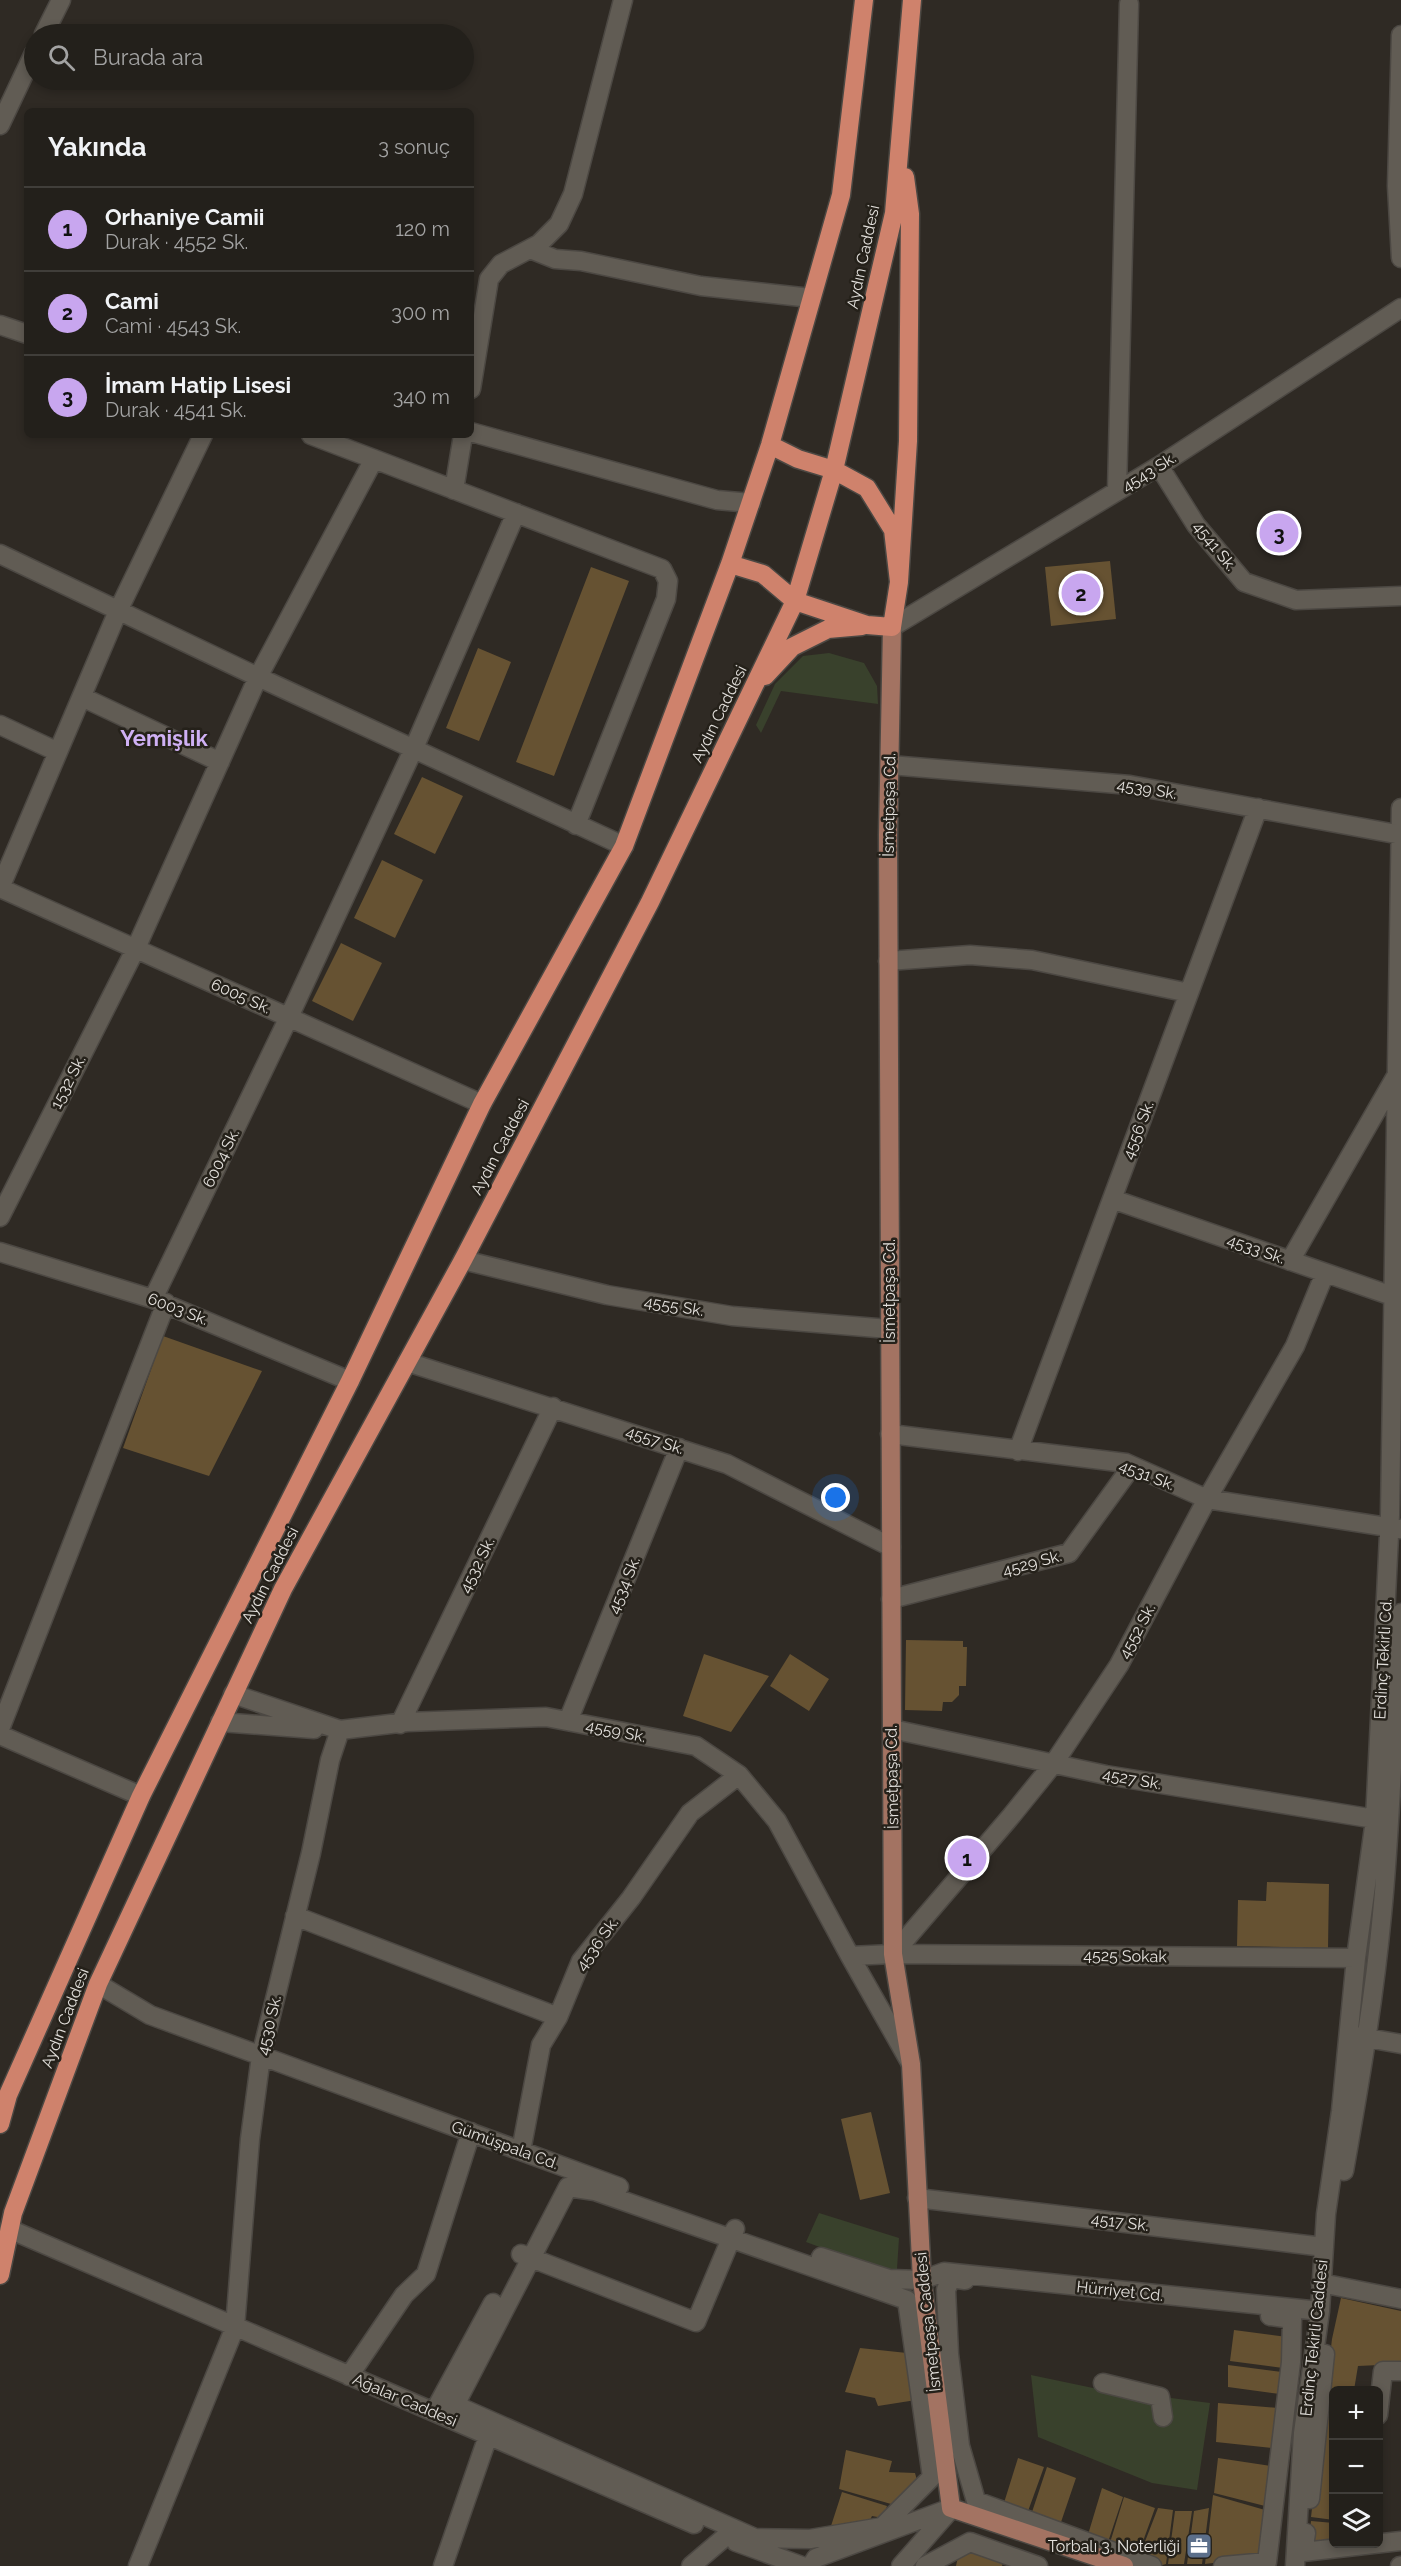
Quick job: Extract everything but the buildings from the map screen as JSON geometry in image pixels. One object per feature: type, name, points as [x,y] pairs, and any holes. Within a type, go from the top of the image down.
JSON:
[{"type":"highway","name":"Aydın Caddesi","points":[[0,2124],[4,2094],[141,1796],[351,1381],[482,1104],[624,846],[751,503],[770,445],[841,195],[864,0]]},
{"type":"highway","name":"Aydın Caddesi","points":[[0,2274],[13,2213],[98,1984],[283,1588],[463,1260],[650,902],[795,601],[834,470],[894,213],[912,0]]},
{"type":"highway","points":[[755,686],[792,647],[828,629],[867,625],[892,627],[899,582],[908,441],[910,214],[900,141]]},
{"type":"highway","points":[[770,445],[798,459],[834,470],[867,488],[893,530],[899,582]]},
{"type":"highway","points":[[730,564],[762,574],[795,601],[867,625]]},
{"type":"main road","name":"İsmetpaşa Cd.","points":[[892,627],[888,961],[893,1954]]},
{"type":"main road","name":"İsmetpaşa Caddesi","points":[[893,1954],[911,2064],[922,2280],[951,2508]]},
{"type":"main road","points":[[951,2508],[1124,2566]]},
{"type":"street","points":[[49,24],[61,0]]},
{"type":"street","points":[[474,371],[489,279],[501,264],[539,244],[559,224],[573,194],[623,0]]},
{"type":"street","points":[[1117,492],[1130,4]]},
{"type":"street","points":[[1401,35],[1397,186],[1401,258]]},
{"type":"street","points":[[0,125],[24,74]]},
{"type":"street","points":[[530,249],[555,259],[580,261],[701,286],[811,298]]},
{"type":"street","name":"4543 Sk.","points":[[892,627],[1160,466],[1401,308]]},
{"type":"street","points":[[0,325],[24,333]]},
{"type":"street","points":[[474,433],[717,500],[751,503]]},
{"type":"street","points":[[0,888],[118,611],[202,438]]},
{"type":"street","points":[[319,438],[662,569],[668,581],[666,599],[576,825]]},
{"type":"street","points":[[454,490],[463,438]]},
{"type":"street","name":"1532 Sk.","points":[[0,1216],[136,948],[258,677],[374,459]]},
{"type":"street","name":"4541 Sk.","points":[[1160,466],[1196,525],[1244,582],[1296,600],[1401,596]]},
{"type":"street","name":"6004 Sk.","points":[[0,1729],[159,1301],[414,748],[516,513]]},
{"type":"street","points":[[0,554],[258,677],[624,846]]},
{"type":"street","points":[[82,697],[220,762]]},
{"type":"street","points":[[0,725],[58,752]]},
{"type":"street","name":"4539 Sk.","points":[[890,765],[1130,785],[1401,835]]},
{"type":"street","name":"4556 Sk.","points":[[1018,1451],[1258,808]]},
{"type":"street","name":"Erdinç Tekirli Cd.","points":[[1341,2111],[1356,1958],[1388,1821],[1395,1529],[1401,808]]},
{"type":"street","name":"6005 Sk.","points":[[0,888],[482,1104]]},
{"type":"street","points":[[888,961],[970,955],[1032,960],[1189,993]]},
{"type":"street","points":[[1290,1261],[1397,1075]]},
{"type":"street","name":"4533 Sk.","points":[[1112,1200],[1397,1297]]},
{"type":"street","name":"6003 Sk.","points":[[0,1252],[159,1301],[351,1381]]},
{"type":"street","name":"4555 Sk.","points":[[463,1260],[607,1295],[732,1316],[889,1329]]},
{"type":"street","name":"4552 Sk.","points":[[893,1954],[1054,1763],[1119,1665],[1207,1499],[1295,1346],[1325,1273]]},
{"type":"street","name":"4557 Sk.","points":[[407,1362],[727,1464],[891,1547]]},
{"type":"street","name":"4532 Sk.","points":[[400,1724],[553,1407]]},
{"type":"street","name":"4531 Sk.","points":[[890,1434],[1126,1463],[1207,1499],[1395,1529]]},
{"type":"street","name":"4534 Sk.","points":[[568,1721],[679,1448]]},
{"type":"street","name":"4529 Sk.","points":[[891,1599],[1069,1553],[1132,1466]]},
{"type":"street","points":[[1342,2548],[1303,2552],[1326,2284],[1367,2038],[1382,1915],[1401,1613]]},
{"type":"street","name":"4559 Sk.","points":[[233,1694],[340,1730],[400,1724],[546,1717],[696,1746],[739,1775],[777,1821],[911,2064]]},
{"type":"street","points":[[220,1722],[340,1730]]},
{"type":"street","name":"4527 Sk.","points":[[892,1729],[1106,1775],[1388,1821]]},
{"type":"street","name":"4530 Sk.","points":[[138,2566],[235,2327],[250,2139],[261,2056],[296,1916],[330,1760],[340,1730]]},
{"type":"street","points":[[0,1736],[141,1796]]},
{"type":"street","name":"4536 Sk.","points":[[521,2151],[541,2045],[558,2017],[581,1961],[631,1898],[690,1813],[739,1775]]},
{"type":"street","points":[[296,1916],[558,2017]]},
{"type":"street","points":[[850,1956],[893,1954]]},
{"type":"street","name":"4525 Sokak","points":[[893,1954],[1356,1958]]},
{"type":"street","name":"Gümüşpala Cd.","points":[[98,1984],[150,2015],[566,2167],[733,2234],[890,2279],[922,2280]]},
{"type":"street","points":[[1349,2034],[1401,2044]]},
{"type":"street","name":"Erdinç Tekirli Caddesi","points":[[1295,2566],[1303,2433],[1320,2311],[1326,2284],[1324,2247],[1326,2214],[1341,2111]]},
{"type":"street","points":[[349,2376],[404,2295],[426,2274],[471,2132]]},
{"type":"street","points":[[434,2412],[525,2255],[568,2187],[595,2191],[733,2234],[907,2300],[932,2477],[882,2527],[810,2539],[755,2538],[455,2405],[525,2255],[566,2167]]},
{"type":"street","name":"4517 Sk.","points":[[917,2198],[1324,2247]]},
{"type":"street","name":"Ağalar Caddesi","points":[[9,2229],[725,2537],[802,2566]]},
{"type":"street","points":[[525,2255],[696,2322],[733,2234]]},
{"type":"street","name":"Hürriyet Cd.","points":[[922,2280],[944,2272],[1320,2311]]},
{"type":"street","points":[[1152,2566],[976,2501],[960,2446],[948,2354],[946,2290],[951,2278],[1292,2319],[1291,2362],[1267,2562],[1223,2566]]},
{"type":"street","points":[[1326,2284],[1401,2299]]},
{"type":"street","points":[[1381,2386],[1383,2371],[1401,2371]]},
{"type":"street","points":[[1103,2383],[1160,2397],[1163,2417]]},
{"type":"street","points":[[443,2566],[488,2436]]},
{"type":"street","points":[[811,2566],[816,2558],[951,2508]]},
{"type":"street","points":[[901,2566],[951,2508]]},
{"type":"street","points":[[691,2566],[725,2537]]},
{"type":"street","points":[[1383,2543],[1401,2541]]},
{"type":"street","points":[[925,2566],[970,2542],[1038,2566]]},
{"type":"green space","points":[[829,653],[864,663],[877,686],[878,704],[781,691],[761,733],[756,725],[775,684],[803,656]]},
{"type":"green space","points":[[819,2213],[899,2238],[897,2269],[885,2271],[806,2242]]},
{"type":"green space","points":[[1031,2375],[1093,2388],[1210,2403],[1197,2490],[1152,2483],[1038,2437]]},
{"type":"place","name":"İmam Hatip Lisesi","points":[[1279,533]]},
{"type":"place","name":"Cami","points":[[1081,593]]},
{"type":"place","name":"Orhaniye Camii","points":[[967,1858]]},
{"type":"place","name":"Torbalı 3. Noterliği","points":[[1199,2546]]},
{"type":"district","name":"Yemişlik","points":[[164,738]]}]
